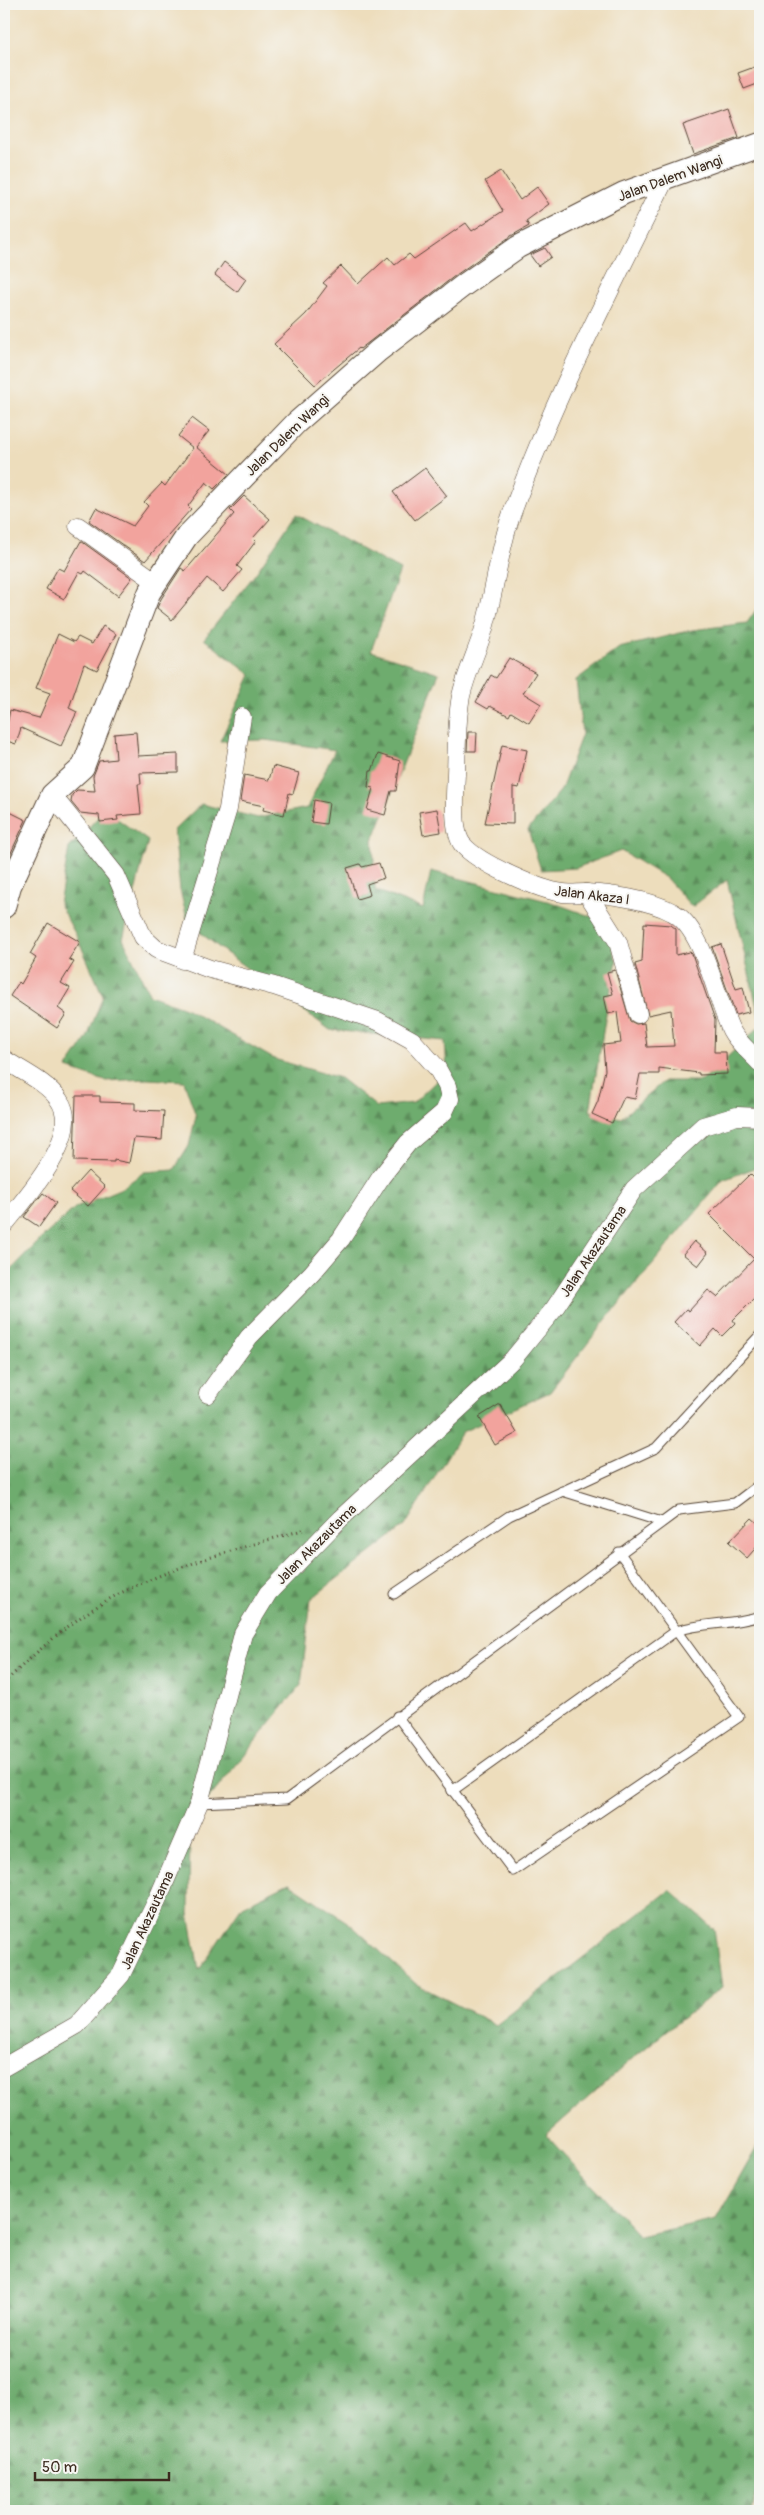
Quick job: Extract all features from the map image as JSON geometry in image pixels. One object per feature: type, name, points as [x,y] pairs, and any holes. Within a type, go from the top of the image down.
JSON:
[{"type":"street","name":"Jalan Dalem Wangi","points":[[4,907],[10,886],[52,795],[84,767],[113,684],[149,593],[187,536],[296,423],[378,351],[464,285],[518,247],[624,193],[760,144]]},
{"type":"street","name":"Jalan Akaza I","points":[[666,177],[566,380],[512,512],[501,546],[483,632],[468,671],[461,696],[457,726],[455,796],[457,834],[461,844],[485,863],[551,891],[565,894],[587,893],[645,902],[672,912],[688,923],[697,939],[732,1032],[760,1063]]},
{"type":"street","points":[[78,526],[156,582]]},
{"type":"street","points":[[182,960],[228,809],[242,717]]},
{"type":"street","points":[[52,795],[116,875],[142,937],[156,948],[182,960],[274,986],[378,1021],[412,1040],[437,1068],[447,1086],[450,1099],[444,1112],[408,1142],[381,1177],[341,1239],[312,1273],[249,1337],[208,1394]]},
{"type":"street","points":[[587,893],[618,942],[638,1014]]},
{"type":"street","points":[[4,1059],[50,1091],[60,1101],[64,1115],[63,1132],[54,1160],[4,1225]]},
{"type":"street","name":"Jalan Akazautama","points":[[4,2066],[77,2025],[121,1975],[158,1898],[199,1803],[243,1634],[268,1593],[340,1519],[513,1359],[554,1308],[634,1189],[703,1126],[737,1116],[760,1117]]},
{"type":"lane","points":[[394,1594],[508,1516],[656,1448],[760,1335]]},
{"type":"lane","points":[[199,1803],[286,1799],[619,1552],[679,1510],[735,1503],[760,1484]]},
{"type":"lane","points":[[562,1491],[662,1522]]},
{"type":"lane","points":[[397,1716],[513,1871],[738,1717],[619,1552]]},
{"type":"lane","points":[[452,1791],[676,1631],[693,1626],[745,1621],[760,1616]]},
{"type":"path","points":[[4,1683],[46,1643],[114,1597],[186,1565],[340,1519]]},
{"type":"green space","points":[[296,514],[400,570],[371,651],[439,673],[373,840],[375,890],[423,909],[431,871],[551,902],[604,921],[617,961],[608,1002],[590,1111],[621,1118],[664,1081],[702,1081],[760,1026],[760,1166],[723,1180],[608,1317],[550,1392],[462,1432],[405,1526],[311,1599],[301,1685],[190,1822],[189,1913],[199,1970],[242,1906],[289,1883],[350,1924],[416,1984],[496,2025],[670,1890],[714,1929],[722,1987],[633,2058],[546,2135],[639,2236],[716,2219],[757,2147],[760,2146],[760,2479],[752,2511],[4,2511],[4,1277],[45,1235],[76,1207],[122,1188],[144,1172],[174,1170],[189,1146],[196,1116],[184,1081],[147,1079],[105,1081],[67,1068],[87,1038],[103,996],[77,937],[59,904],[69,848],[105,810],[148,841],[123,939],[150,995],[185,1008],[274,1059],[340,1078],[377,1107],[413,1103],[447,1071],[445,1041],[330,1030],[188,923],[180,890],[174,830],[201,804],[258,818],[307,808],[335,750],[265,740],[220,741],[251,675],[204,639],[256,573]]},
{"type":"green space","points":[[760,604],[760,1020],[727,880],[692,907],[666,878],[621,851],[576,868],[541,870],[528,830],[561,790],[582,734],[576,680],[619,648],[692,630],[747,623]]},
{"type":"building","points":[[760,65],[760,83],[744,89],[738,73]]},
{"type":"building","points":[[729,109],[739,138],[693,154],[683,125]]},
{"type":"building","points":[[501,171],[520,200],[537,187],[549,204],[526,221],[529,226],[511,236],[456,275],[359,348],[315,385],[274,344],[306,314],[327,286],[323,283],[341,266],[358,284],[388,257],[395,265],[409,254],[414,259],[466,223],[472,231],[503,211],[485,181]]},
{"type":"building","points":[[545,248],[551,257],[538,266],[530,255]]},
{"type":"building","points":[[224,262],[246,279],[237,292],[215,275]]},
{"type":"building","points":[[192,418],[209,431],[196,447],[229,474],[214,489],[206,482],[188,506],[191,509],[145,561],[89,521],[96,508],[133,526],[148,506],[144,502],[162,483],[165,486],[193,448],[178,436]]},
{"type":"building","points":[[425,468],[447,496],[415,520],[393,492]]},
{"type":"building","points":[[244,496],[270,519],[253,538],[256,541],[237,566],[242,570],[223,592],[207,578],[172,620],[157,608],[161,599],[181,568],[185,571],[234,514],[230,510]]},
{"type":"building","points":[[81,541],[132,578],[118,596],[85,571],[83,574],[79,572],[64,599],[46,589],[58,568],[64,571]]},
{"type":"building","points":[[103,626],[116,634],[97,670],[84,664],[69,708],[77,712],[61,746],[21,728],[16,744],[4,740],[10,710],[39,718],[50,693],[36,688],[58,634],[74,642],[78,637],[92,644]]},
{"type":"building","points":[[509,658],[536,673],[523,693],[541,704],[529,723],[511,712],[509,716],[490,706],[488,709],[476,702],[491,675],[496,678]]},
{"type":"building","points":[[136,732],[138,756],[178,754],[178,772],[140,773],[141,784],[138,784],[141,814],[117,816],[118,820],[100,822],[99,815],[80,813],[71,802],[72,795],[77,790],[95,791],[93,776],[99,761],[116,759],[114,734]]},
{"type":"building","points":[[468,732],[477,732],[476,751],[467,751]]},
{"type":"building","points":[[502,745],[527,750],[519,788],[513,787],[513,824],[485,823]]},
{"type":"building","points":[[378,754],[400,761],[396,791],[391,791],[385,815],[367,810],[373,788],[368,787],[370,771],[372,771]]},
{"type":"building","points":[[273,766],[299,773],[293,794],[289,793],[284,815],[263,810],[264,806],[240,801],[244,775],[269,780]]},
{"type":"building","points":[[314,800],[329,803],[326,824],[311,822]]},
{"type":"building","points":[[4,809],[26,820],[4,868]]},
{"type":"building","points":[[437,809],[441,832],[423,835],[419,812]]},
{"type":"building","points":[[379,863],[384,878],[367,884],[370,895],[357,899],[347,868],[360,864],[362,867]]},
{"type":"building","points":[[48,923],[80,942],[69,959],[74,962],[61,983],[70,988],[58,1008],[66,1014],[57,1028],[10,996],[19,982],[21,984],[36,958],[30,954]]},
{"type":"building","points":[[644,923],[671,925],[676,929],[676,955],[690,952],[692,954],[715,1020],[714,1052],[726,1052],[727,1074],[699,1075],[699,1073],[659,1068],[659,1074],[640,1074],[635,1099],[624,1097],[612,1123],[592,1114],[598,1101],[605,1070],[603,1045],[621,1043],[617,1012],[608,1014],[604,996],[613,994],[607,972],[615,970],[630,1021],[636,1024],[644,1023],[647,1047],[674,1046],[671,1010],[648,1015],[635,964],[642,962]]},
{"type":"building","points":[[721,944],[736,989],[743,987],[749,1012],[736,1015],[712,947]]},
{"type":"building","points":[[76,1096],[100,1096],[100,1102],[135,1103],[135,1110],[164,1111],[162,1140],[134,1138],[129,1163],[114,1160],[114,1162],[74,1161]]},
{"type":"building","points":[[88,1171],[105,1187],[88,1206],[70,1191]]},
{"type":"building","points":[[750,1174],[760,1184],[760,1293],[733,1320],[735,1323],[722,1336],[715,1329],[700,1346],[674,1322],[686,1309],[689,1311],[708,1290],[717,1297],[754,1259],[709,1214]]},
{"type":"building","points":[[43,1193],[56,1203],[39,1227],[24,1217]]},
{"type":"building","points":[[694,1241],[708,1253],[698,1266],[683,1254]]},
{"type":"building","points":[[500,1404],[517,1433],[495,1445],[479,1417]]},
{"type":"building","points":[[752,1518],[760,1525],[760,1543],[747,1558],[729,1542]]}]
